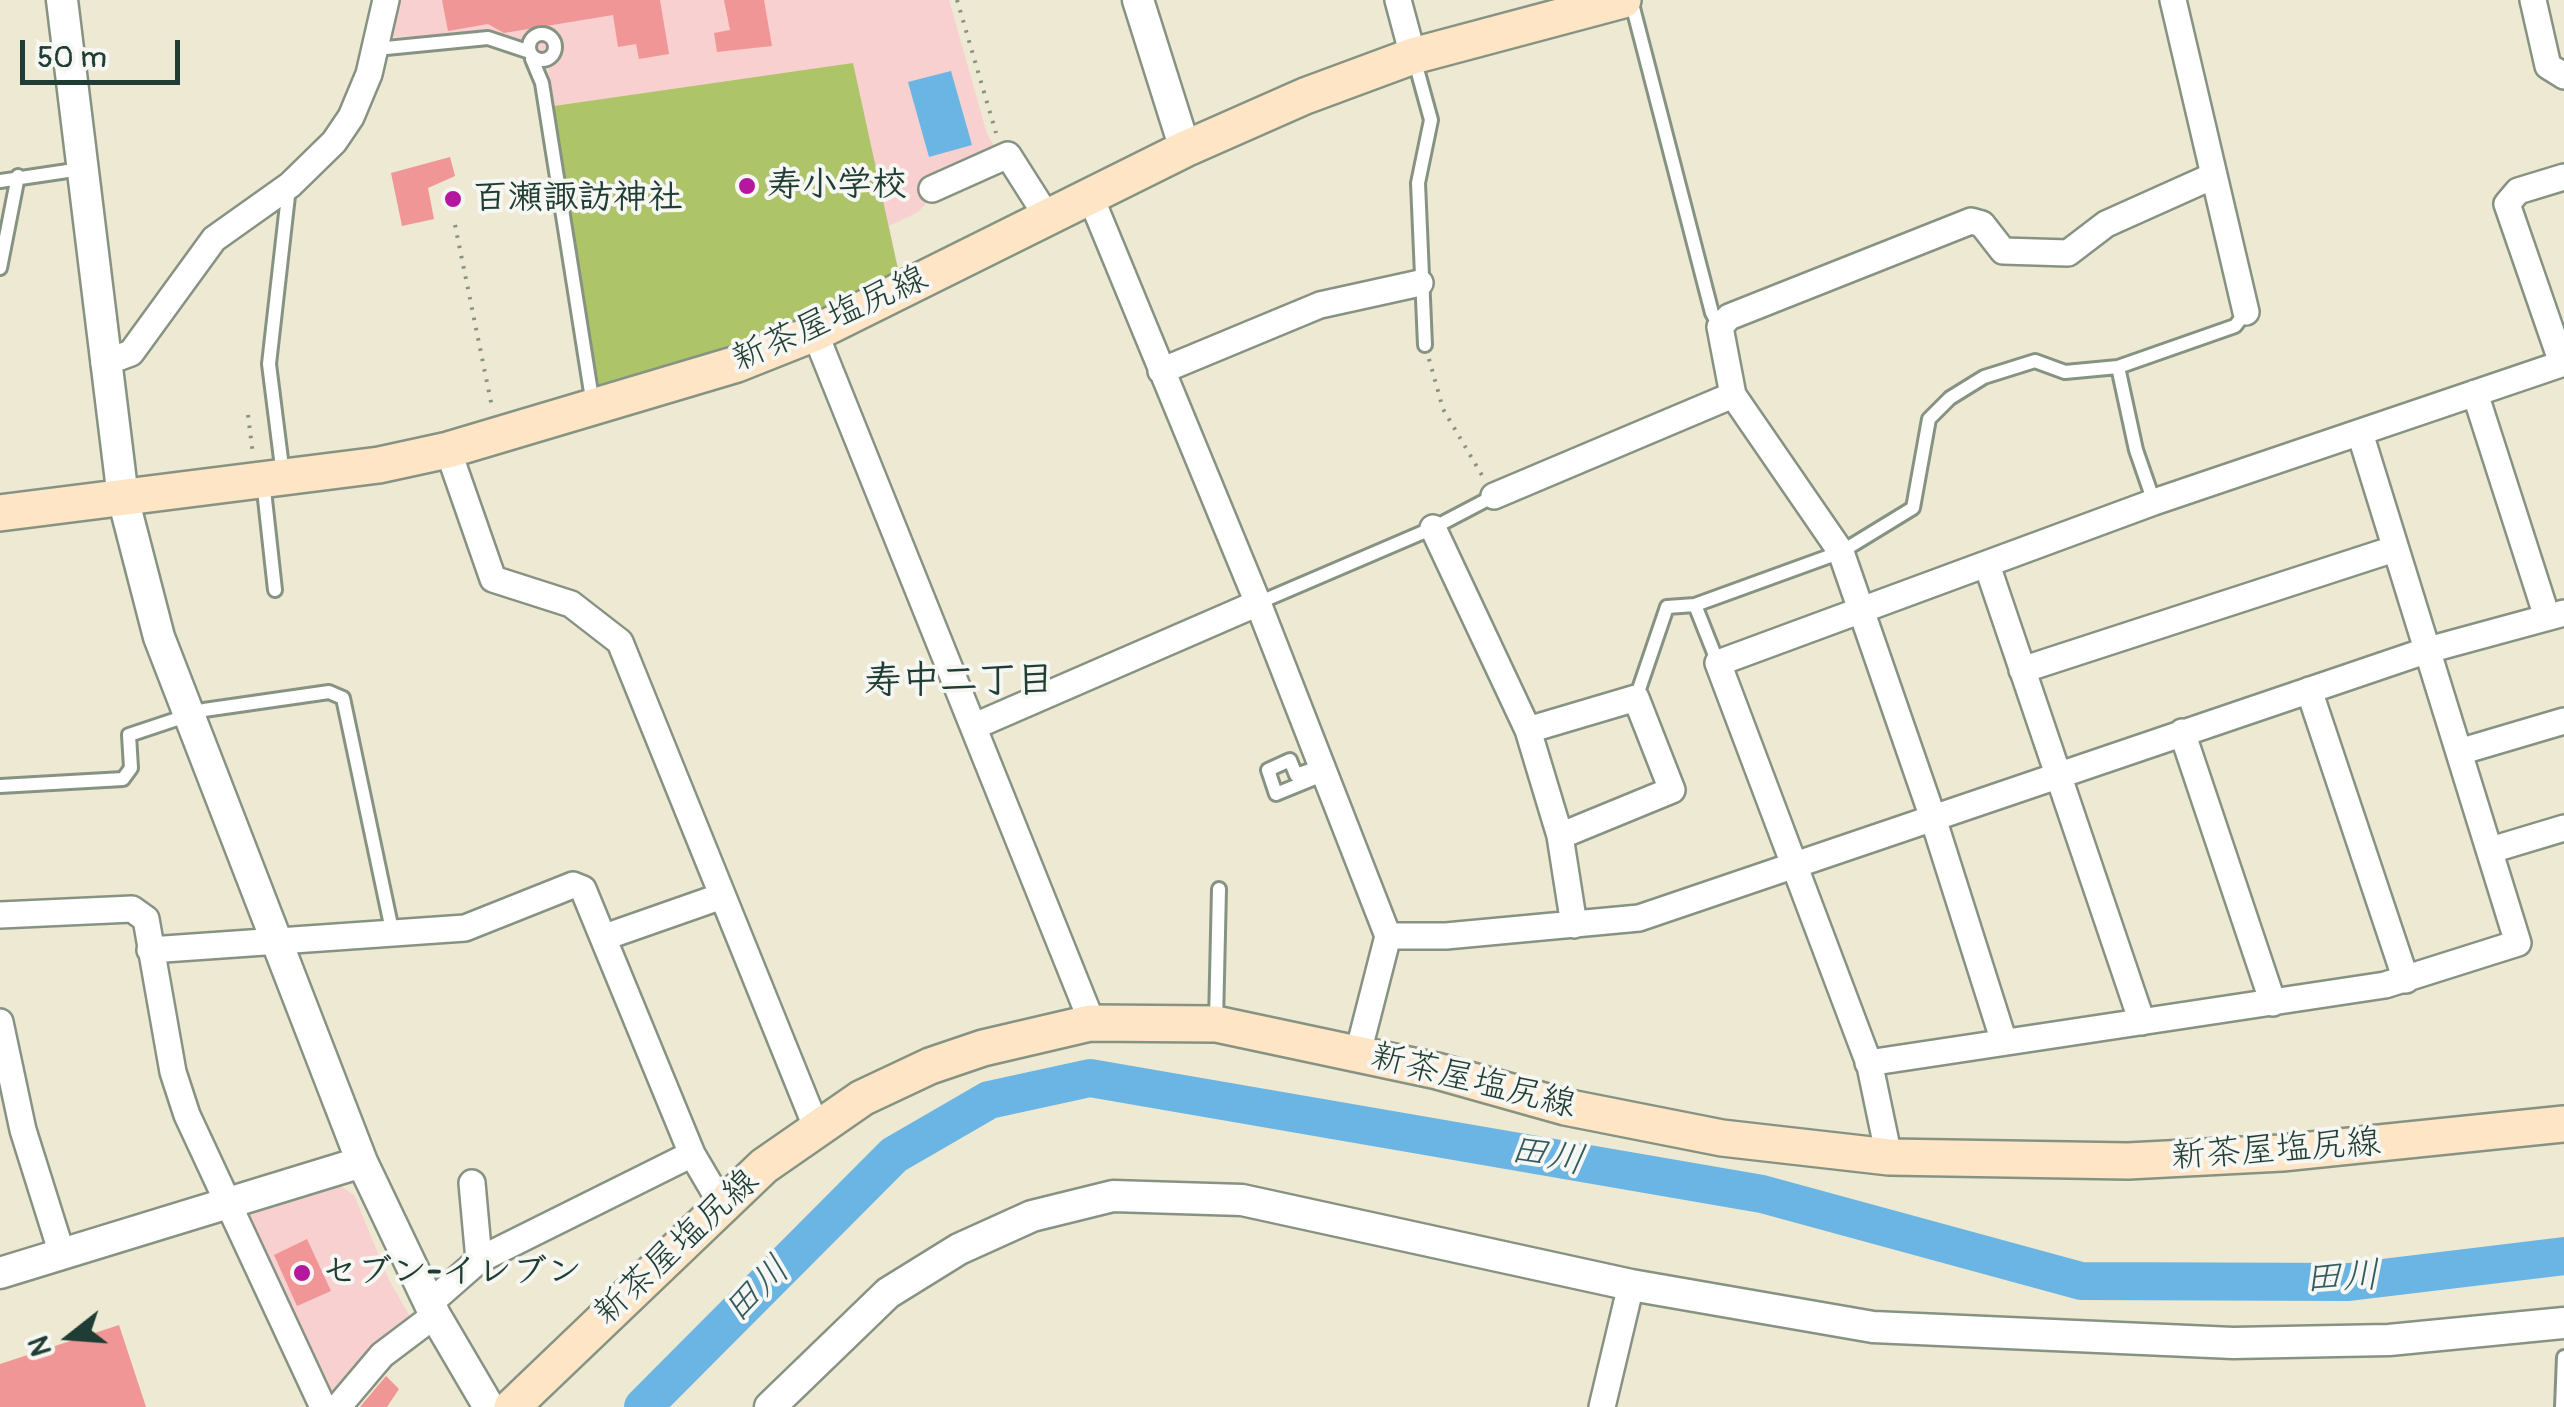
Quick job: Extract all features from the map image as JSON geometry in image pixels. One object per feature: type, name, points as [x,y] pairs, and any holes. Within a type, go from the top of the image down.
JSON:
[{"type":"main road","name":"新茶屋塩尻線","points":[[0,512],[379,465],[498,436],[737,364],[815,333],[1185,149],[1413,56],[1623,0]]},
{"type":"main road","name":"新茶屋塩尻線","points":[[512,1407],[764,1166],[816,1128],[862,1098],[930,1066],[1037,1034],[1090,1023],[1216,1024],[1437,1070],[1513,1095],[1702,1134],[1889,1157],[2128,1161],[2224,1156],[2564,1124]]},
{"type":"street","points":[[62,0],[123,498],[160,637],[362,1162],[433,1309],[490,1407]]},
{"type":"street","points":[[104,363],[131,353],[214,239],[290,184],[334,142],[351,117],[376,49],[386,0]]},
{"type":"street","points":[[1138,0],[1185,149]]},
{"type":"street","points":[[1398,0],[1413,56]]},
{"type":"street","points":[[2173,0],[2246,312]]},
{"type":"street","points":[[2533,0],[2548,66],[2564,76]]},
{"type":"street","points":[[932,189],[1008,154],[1048,218]]},
{"type":"street","points":[[2004,1042],[1934,818],[1841,552],[1733,395],[1720,327],[1729,317],[1971,222],[1982,224],[2003,251],[2068,254],[2106,224],[2213,176]]},
{"type":"street","points":[[1889,1157],[1868,1063],[1718,663],[2154,502],[2563,363],[2507,204],[2518,190],[2564,177]]},
{"type":"street","points":[[1091,198],[1258,603],[1388,936],[1358,1053]]},
{"type":"street","points":[[1161,371],[1320,306],[1420,284]]},
{"type":"street","points":[[815,333],[1087,1010]]},
{"type":"street","points":[[1388,936],[1446,936],[1639,918],[2428,650],[2556,615],[2476,394]]},
{"type":"street","points":[[1494,496],[1733,395]]},
{"type":"street","points":[[1868,1063],[2406,980],[2518,943],[2360,432]]},
{"type":"street","points":[[448,450],[492,579],[571,604],[620,642],[816,1128]]},
{"type":"street","points":[[1433,528],[1528,730],[1560,836],[1574,925]]},
{"type":"street","points":[[2022,670],[2394,548]]},
{"type":"street","points":[[1987,565],[2142,1022]]},
{"type":"street","points":[[976,726],[1258,603]]},
{"type":"street","points":[[2309,690],[2406,980]]},
{"type":"street","points":[[1528,730],[1636,698],[1672,790],[1560,836]]},
{"type":"street","points":[[2459,752],[2564,721]]},
{"type":"street","points":[[2182,732],[2274,1003]]},
{"type":"street","points":[[2491,850],[2564,828]]},
{"type":"street","points":[[150,950],[392,930],[465,928],[573,885],[583,890],[692,1154],[722,1206]]},
{"type":"street","points":[[605,938],[722,896]]},
{"type":"street","points":[[0,914],[132,909],[146,920],[173,1072],[225,1206],[323,1407]]},
{"type":"street","points":[[0,1022],[23,1130],[62,1254]]},
{"type":"street","points":[[338,1407],[382,1355],[479,1260],[692,1154]]},
{"type":"street","points":[[0,1272],[362,1162]]},
{"type":"street","points":[[472,1184],[479,1260]]},
{"type":"street","points":[[770,1407],[888,1293],[945,1258],[1032,1216],[1113,1196],[1242,1200],[1631,1285],[1873,1326],[2005,1336],[2233,1343],[2370,1341],[2564,1324]]},
{"type":"street","points":[[1602,1407],[1631,1285]]},
{"type":"lane","points":[[1631,0],[1712,313],[1720,327]]},
{"type":"lane","points":[[376,49],[488,38],[530,55],[542,83],[593,406]]},
{"type":"lane","points":[[1413,56],[1422,75],[1432,120],[1418,183],[1420,284],[1426,344]]},
{"type":"lane","points":[[0,181],[82,168]]},
{"type":"lane","points":[[0,268],[18,176]]},
{"type":"lane","points":[[274,590],[267,478],[270,364],[290,184]]},
{"type":"lane","points":[[1636,698],[1667,608],[1695,605],[1841,552],[1913,508],[1929,419],[1950,398],[1984,376],[2034,361],[2065,372],[2118,367],[2234,326],[2246,312]]},
{"type":"lane","points":[[2118,367],[2136,450],[2154,502]]},
{"type":"lane","points":[[1258,603],[1433,528],[1494,496]]},
{"type":"lane","points":[[1695,605],[1718,663]]},
{"type":"lane","points":[[0,786],[123,779],[131,768],[129,735],[190,714],[329,692],[343,698],[392,930]]},
{"type":"lane","points":[[1216,1024],[1219,889]]},
{"type":"lane","points":[[2562,1407],[2564,1357]]},
{"type":"path","points":[[957,0],[992,126],[1008,154]]},
{"type":"path","points":[[455,225],[498,436]]},
{"type":"path","points":[[1426,344],[1443,408],[1494,496]]},
{"type":"path","points":[[248,415],[267,478]]},
{"type":"shaded area","name":"寿小学校","points":[[394,0],[949,0],[987,134],[996,149],[924,176],[932,197],[918,212],[889,226],[901,283],[597,383],[548,69],[520,42],[487,34],[389,37]]},
{"type":"shaded area","points":[[339,1185],[354,1195],[389,1280],[412,1320],[338,1395],[326,1392],[248,1222],[251,1213]]},
{"type":"green space","name":"寿小学校","points":[[853,63],[901,283],[759,346],[608,389],[597,383],[554,106]]},
{"type":"water","points":[[951,71],[972,145],[929,157],[908,82]]},
{"type":"building","points":[[442,0],[660,0],[669,54],[639,59],[636,44],[618,47],[613,15],[504,33],[488,24],[448,31]]},
{"type":"building","points":[[724,0],[764,0],[772,46],[717,52],[714,33],[730,30]]},
{"type":"building","points":[[450,157],[455,176],[428,188],[434,219],[402,226],[391,173]]},
{"type":"building","name":"セブン-イレブン","points":[[307,1239],[331,1291],[297,1306],[274,1255]]},
{"type":"building","points":[[119,1325],[146,1407],[0,1407],[0,1364]]},
{"type":"building","points":[[386,1376],[399,1389],[387,1407],[360,1407]]},
{"type":"waterway","name":"田川","points":[[643,1407],[894,1155],[989,1100],[1090,1078],[1762,1194],[2081,1281],[2349,1282],[2564,1256]]},
{"type":"place","name":"寿小学校","points":[[747,186]]},
{"type":"place","name":"百瀬諏訪神社","points":[[453,199]]},
{"type":"place","name":"セブン-イレブン","points":[[302,1273]]},
{"type":"district","name":"寿中二丁目","points":[[959,682]]}]
